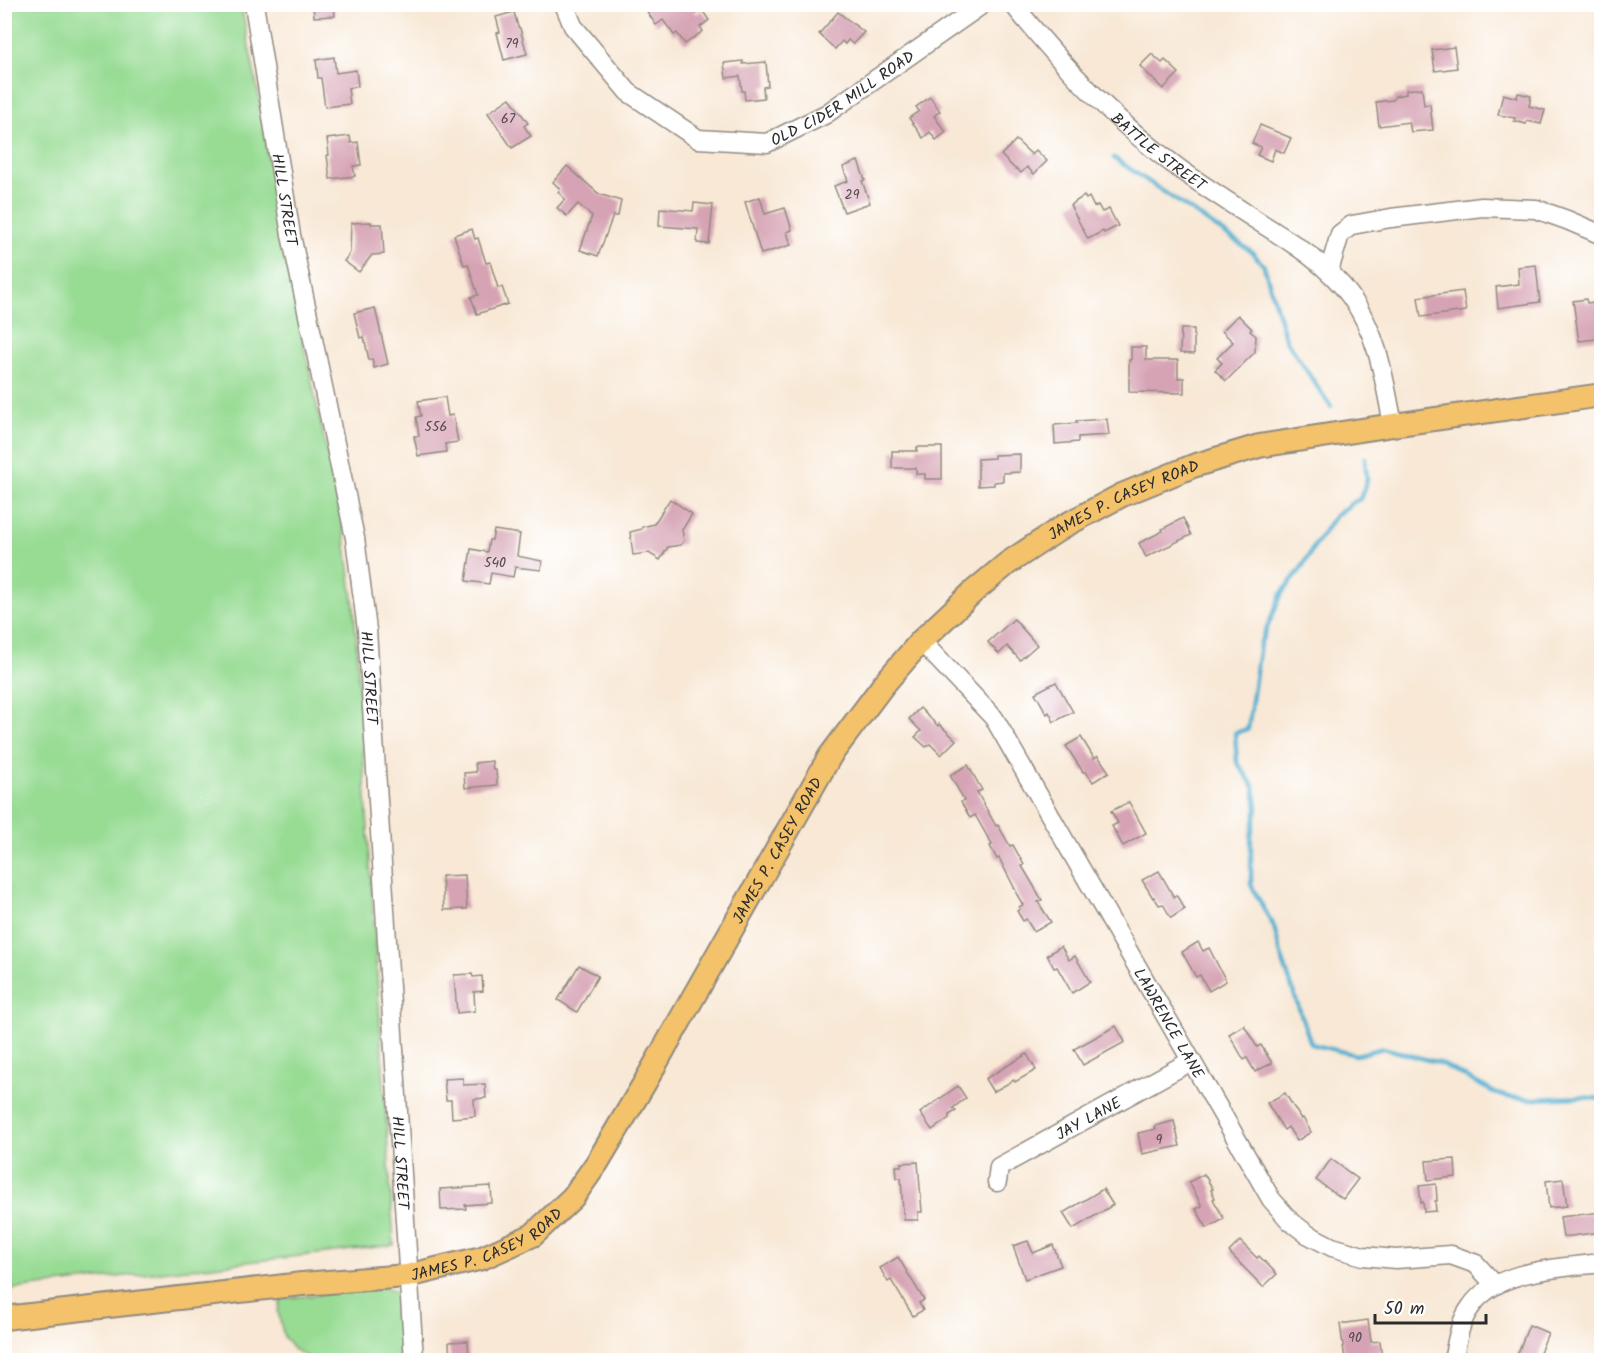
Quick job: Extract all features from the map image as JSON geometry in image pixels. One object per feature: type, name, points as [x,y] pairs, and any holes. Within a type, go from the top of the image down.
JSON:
[{"type":"main road","name":"JAMES P. CASEY ROAD","points":[[4,1318],[302,1284],[407,1276],[482,1258],[533,1235],[573,1197],[597,1163],[830,756],[884,684],[921,641],[1008,563],[1064,526],[1122,495],[1193,466],[1259,446],[1602,395]]},
{"type":"street","name":"HILL STREET","points":[[254,4],[291,235],[355,538],[367,630],[414,1360]]},
{"type":"street","name":"OLD CIDER MILL ROAD","points":[[564,4],[573,26],[628,92],[698,139],[767,142],[826,114],[983,4]]},
{"type":"street","name":"BATTLE STREET","points":[[1013,4],[1080,83],[1131,130],[1179,168],[1289,241],[1329,271],[1351,297],[1370,329],[1381,360],[1393,425]]},
{"type":"street","points":[[1329,271],[1340,234],[1352,225],[1391,218],[1482,207],[1536,209],[1602,235]]},
{"type":"street","name":"LAWRENCE LANE","points":[[921,641],[994,718],[1271,1199],[1290,1221],[1307,1234],[1332,1247],[1363,1256],[1396,1259],[1451,1255],[1476,1264],[1494,1285]]},
{"type":"street","name":"JAY LANE","points":[[996,1182],[999,1167],[1191,1061]]},
{"type":"street","points":[[1454,1360],[1461,1327],[1470,1307],[1494,1285],[1524,1274],[1602,1263]]},
{"type":"green space","points":[[4,5],[241,5],[259,97],[278,225],[344,532],[354,607],[394,1245],[5,1290]]},
{"type":"green space","points":[[382,1287],[393,1291],[401,1300],[404,1350],[394,1360],[313,1360],[293,1349],[284,1337],[278,1311],[281,1299]]},
{"type":"building","points":[[313,4],[334,4],[335,16],[314,17]]},
{"type":"building","points":[[642,4],[690,4],[696,14],[702,10],[709,20],[700,27],[703,31],[685,44],[677,33],[674,35],[663,20],[656,25]]},
{"type":"building","points":[[514,12],[527,54],[504,60],[497,33],[500,32],[496,17]]},
{"type":"building","points":[[838,12],[864,32],[853,44],[848,40],[845,44],[842,41],[835,49],[819,34]]},
{"type":"building","points":[[1454,47],[1457,68],[1435,71],[1432,50]]},
{"type":"building","points":[[1152,54],[1162,63],[1165,60],[1179,73],[1163,89],[1140,66]]},
{"type":"building","points":[[334,57],[336,73],[356,70],[358,86],[348,88],[350,104],[325,107],[316,60]]},
{"type":"building","points":[[743,61],[743,64],[766,62],[768,86],[763,87],[764,98],[745,100],[740,76],[726,78],[724,63]]},
{"type":"building","points":[[1422,88],[1424,105],[1430,104],[1433,130],[1411,132],[1409,122],[1379,126],[1376,102],[1393,100],[1395,96],[1406,94],[1406,90]]},
{"type":"building","points":[[1518,93],[1531,96],[1529,106],[1545,110],[1541,124],[1527,121],[1526,124],[1514,121],[1515,118],[1498,115],[1503,94],[1517,98]]},
{"type":"building","points":[[930,97],[940,111],[934,116],[946,132],[936,140],[930,132],[923,138],[909,118],[919,111],[916,107]]},
{"type":"building","points":[[510,98],[528,123],[524,126],[531,136],[512,148],[488,113]]},
{"type":"building","points":[[1260,125],[1291,138],[1284,153],[1275,149],[1271,161],[1257,155],[1261,147],[1252,143]]},
{"type":"building","points":[[350,136],[351,143],[358,142],[361,165],[353,166],[355,176],[330,179],[327,139]]},
{"type":"building","points":[[1016,140],[1032,155],[1036,150],[1047,161],[1034,174],[1027,167],[1021,173],[1001,155]]},
{"type":"building","points":[[858,161],[870,203],[844,212],[834,186],[848,181],[843,167]]},
{"type":"building","points":[[567,166],[599,194],[621,201],[618,216],[613,216],[598,256],[580,250],[592,216],[578,204],[567,216],[557,208],[565,199],[553,182]]},
{"type":"building","points":[[1084,196],[1086,199],[1089,197],[1094,207],[1098,205],[1102,212],[1109,209],[1118,226],[1088,239],[1070,205]]},
{"type":"building","points":[[760,197],[765,214],[785,208],[792,230],[787,232],[791,245],[761,254],[745,202]]},
{"type":"building","points":[[694,203],[713,205],[709,244],[697,243],[698,229],[659,226],[660,208],[693,211]]},
{"type":"building","points":[[371,222],[371,224],[382,224],[384,254],[372,255],[359,272],[344,261],[350,253],[351,223]]},
{"type":"building","points":[[472,229],[475,239],[478,238],[486,263],[490,262],[498,288],[502,287],[508,304],[477,314],[471,297],[478,295],[468,264],[464,265],[454,235]]},
{"type":"building","points":[[1536,265],[1540,302],[1498,308],[1496,287],[1519,284],[1518,267]]},
{"type":"building","points":[[1463,291],[1466,311],[1421,317],[1418,297]]},
{"type":"building","points":[[1586,299],[1587,303],[1602,301],[1602,334],[1596,335],[1596,339],[1579,341],[1573,301]]},
{"type":"building","points":[[375,308],[388,364],[374,368],[372,359],[369,360],[364,337],[360,338],[354,313]]},
{"type":"building","points":[[1238,315],[1256,336],[1255,352],[1226,381],[1215,370],[1222,363],[1217,358],[1233,342],[1222,331]]},
{"type":"building","points":[[1181,329],[1194,329],[1194,354],[1180,353]]},
{"type":"building","points":[[1131,347],[1146,347],[1146,360],[1178,360],[1178,378],[1184,378],[1184,393],[1129,392]]},
{"type":"building","points":[[445,397],[448,416],[453,415],[458,442],[445,444],[446,452],[418,456],[414,436],[419,436],[416,417],[421,416],[418,401]]},
{"type":"building","points":[[1107,419],[1109,435],[1078,437],[1078,442],[1055,444],[1054,425]]},
{"type":"building","points":[[917,447],[942,447],[942,479],[925,479],[925,474],[916,474],[916,468],[892,468],[892,451],[917,451]]},
{"type":"building","points":[[1020,454],[1020,472],[1003,473],[1003,481],[994,482],[994,485],[978,486],[978,459],[994,458],[994,455]]},
{"type":"building","points":[[670,499],[692,514],[682,530],[684,541],[681,545],[668,547],[660,560],[649,553],[633,555],[630,532],[654,524]]},
{"type":"building","points":[[1183,518],[1191,535],[1146,557],[1139,543]]},
{"type":"building","points":[[494,530],[520,534],[517,556],[542,561],[541,570],[515,567],[513,577],[491,573],[489,584],[466,581],[471,549],[487,552]]},
{"type":"building","points":[[1014,619],[1037,645],[1020,660],[1007,646],[999,654],[988,642]]},
{"type":"building","points":[[1056,682],[1073,712],[1054,722],[1035,693]]},
{"type":"building","points":[[920,708],[956,740],[941,755],[930,744],[926,747],[915,737],[921,731],[909,719]]},
{"type":"building","points":[[1081,737],[1094,758],[1098,756],[1109,772],[1093,782],[1086,772],[1083,772],[1066,746]]},
{"type":"building","points":[[492,761],[493,770],[496,770],[497,785],[465,788],[464,773],[476,772],[475,763]]},
{"type":"building","points":[[968,765],[982,790],[977,792],[996,826],[998,825],[1010,846],[1013,845],[1024,865],[1022,866],[1042,900],[1038,902],[1051,922],[1034,932],[1026,919],[1023,921],[1017,911],[1023,905],[975,815],[970,818],[961,802],[964,800],[950,775]]},
{"type":"building","points":[[1129,802],[1146,833],[1123,846],[1112,826],[1118,823],[1111,811]]},
{"type":"building","points":[[1159,871],[1174,897],[1176,895],[1185,909],[1171,918],[1163,904],[1159,905],[1153,898],[1142,880]]},
{"type":"building","points":[[465,875],[467,909],[444,910],[442,876]]},
{"type":"building","points":[[1198,942],[1203,951],[1209,948],[1226,981],[1209,991],[1200,975],[1196,977],[1182,952]]},
{"type":"building","points":[[1061,946],[1069,960],[1075,956],[1090,982],[1072,993],[1047,955]]},
{"type":"building","points":[[579,965],[598,976],[577,1012],[558,1000]]},
{"type":"building","points":[[472,974],[473,977],[482,976],[483,991],[474,992],[475,1011],[457,1013],[454,975]]},
{"type":"building","points":[[1244,1025],[1257,1047],[1261,1045],[1272,1063],[1255,1072],[1247,1058],[1244,1060],[1229,1034]]},
{"type":"building","points":[[1116,1026],[1125,1042],[1083,1065],[1074,1049]]},
{"type":"building","points":[[1027,1054],[1036,1070],[993,1092],[985,1079]]},
{"type":"building","points":[[463,1078],[463,1085],[485,1084],[486,1098],[474,1099],[475,1116],[452,1118],[451,1100],[446,1100],[444,1079]]},
{"type":"building","points":[[958,1086],[966,1098],[953,1108],[956,1111],[949,1115],[949,1118],[932,1130],[920,1113]]},
{"type":"building","points":[[1285,1093],[1311,1132],[1297,1141],[1288,1127],[1284,1130],[1267,1103]]},
{"type":"building","points":[[1174,1121],[1180,1146],[1142,1154],[1138,1133],[1156,1129],[1155,1126]]},
{"type":"building","points":[[1331,1159],[1358,1179],[1343,1199],[1316,1180]]},
{"type":"building","points":[[1455,1159],[1456,1177],[1428,1180],[1426,1161]]},
{"type":"building","points":[[918,1162],[922,1212],[918,1212],[918,1220],[904,1220],[901,1178],[897,1178],[896,1166],[901,1166],[901,1163]]},
{"type":"building","points":[[1204,1174],[1213,1189],[1211,1190],[1215,1198],[1213,1199],[1224,1219],[1207,1228],[1196,1209],[1202,1206],[1189,1182]]},
{"type":"building","points":[[1563,1179],[1567,1206],[1549,1208],[1546,1181]]},
{"type":"building","points":[[1436,1184],[1436,1211],[1424,1212],[1419,1186]]},
{"type":"building","points":[[491,1186],[492,1203],[465,1205],[466,1209],[441,1210],[440,1189]]},
{"type":"building","points":[[1103,1189],[1113,1205],[1073,1229],[1063,1213]]},
{"type":"building","points":[[1602,1212],[1602,1232],[1563,1237],[1560,1217]]},
{"type":"building","points":[[1028,1241],[1033,1253],[1053,1245],[1061,1266],[1025,1279],[1013,1246]]},
{"type":"building","points":[[1240,1241],[1277,1274],[1263,1287],[1229,1252]]},
{"type":"building","points":[[898,1257],[924,1300],[919,1303],[923,1310],[913,1316],[891,1280],[888,1282],[880,1268]]},
{"type":"building","points":[[1368,1320],[1371,1342],[1380,1341],[1382,1358],[1345,1359],[1340,1324]]},
{"type":"building","points":[[1529,1325],[1548,1333],[1537,1360],[1515,1360]]},
{"type":"building","points":[[468,1341],[469,1360],[450,1360],[449,1342]]},
{"type":"waterway","points":[[1114,158],[1252,252],[1264,266],[1286,340],[1331,407]]},
{"type":"waterway","points":[[1365,458],[1367,480],[1360,499],[1334,517],[1300,570],[1282,593],[1260,644],[1248,729],[1235,733],[1237,762],[1254,787],[1257,808],[1251,836],[1251,885],[1274,927],[1311,1044],[1356,1055],[1383,1048],[1440,1063],[1497,1094],[1508,1097],[1602,1099]]}]
